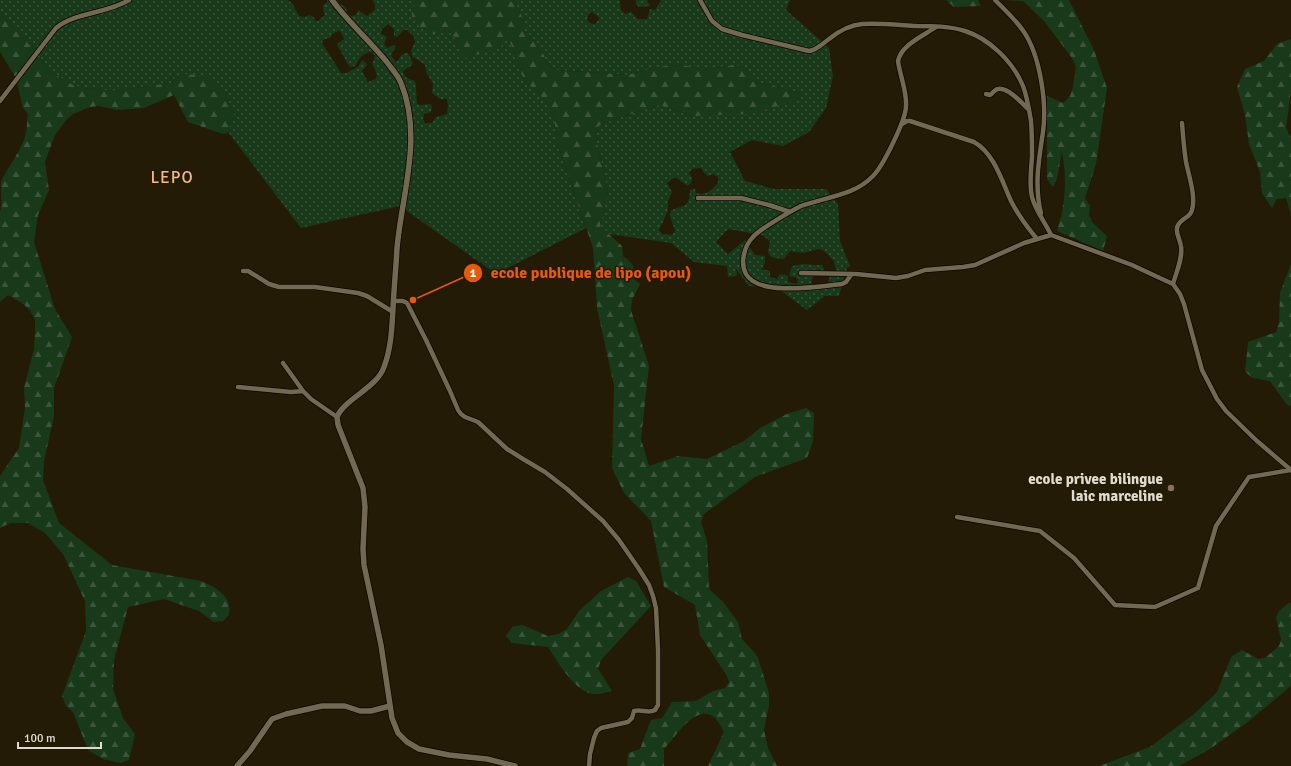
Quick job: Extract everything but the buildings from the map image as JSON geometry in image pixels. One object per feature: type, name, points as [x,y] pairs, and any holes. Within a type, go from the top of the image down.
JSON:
[{"type":"street","points":[[0,101],[60,24],[117,7],[129,0]]},
{"type":"street","points":[[332,0],[344,17],[373,44],[394,72],[400,82],[408,104],[410,162],[398,245],[389,347],[382,373],[375,381],[341,410],[337,417],[338,425],[363,488],[365,507],[363,549],[364,565],[381,645],[392,718],[398,733],[407,742],[419,749],[449,755],[487,759],[514,766]]},
{"type":"street","points":[[700,0],[712,21],[722,29],[809,51],[818,47],[847,28],[860,24],[936,27],[964,30],[981,38],[998,51],[1013,67],[1023,86],[1029,111],[1032,139],[1031,190],[1033,202],[1051,234],[1132,265],[1173,284],[1180,294],[1184,304],[1202,370],[1217,399],[1226,411],[1291,470]]},
{"type":"street","points":[[995,0],[1024,32],[1037,60],[1043,103],[1043,129],[1037,174],[1037,188],[1038,200],[1043,220]]},
{"type":"street","points":[[851,275],[846,282],[842,284],[799,288],[767,286],[756,283],[749,278],[745,271],[743,256],[753,237],[790,212],[801,206],[843,194],[860,186],[873,177],[882,166],[905,115],[907,104],[898,61],[899,55],[903,49],[936,27]]},
{"type":"street","points":[[986,94],[990,95],[995,90],[1001,89],[1018,98],[1029,111]]},
{"type":"street","points":[[900,126],[905,122],[910,121],[974,142],[983,148],[998,170],[1011,200],[1025,225],[1037,239]]},
{"type":"street","points":[[1173,284],[1180,260],[1181,246],[1177,235],[1177,226],[1182,219],[1190,215],[1193,202],[1191,178],[1186,162],[1182,123]]},
{"type":"street","points":[[698,198],[741,198],[790,212]]},
{"type":"street","points":[[801,273],[896,278],[908,276],[925,270],[975,265],[1024,243],[1051,234]]},
{"type":"street","points":[[243,271],[248,271],[269,284],[279,287],[315,288],[358,293],[367,296],[393,312]]},
{"type":"street","points":[[394,301],[403,301],[407,303],[461,414],[478,422],[507,449],[545,472],[603,521],[619,540],[639,569],[654,596],[658,650],[658,705],[655,710],[651,712],[638,710],[634,711],[632,718],[628,722],[602,728],[597,731],[590,754],[589,766]]},
{"type":"street","points":[[283,363],[303,391],[315,403],[337,417]]},
{"type":"street","points":[[238,388],[291,392],[303,391]]},
{"type":"street","points":[[957,517],[1040,531],[1074,558],[1115,605],[1155,607],[1198,588],[1216,526],[1249,478],[1291,470]]},
{"type":"street","points":[[237,766],[250,751],[272,719],[286,714],[322,706],[346,706],[360,711],[371,711],[390,706]]},
{"type":"green space","points":[[0,0],[288,0],[292,3],[299,16],[304,17],[309,15],[314,17],[315,21],[318,21],[325,15],[323,5],[327,2],[327,0],[338,0],[338,2],[346,8],[347,13],[351,16],[356,15],[358,10],[367,16],[375,10],[373,0],[417,0],[412,10],[435,35],[448,30],[454,37],[462,55],[508,35],[524,80],[544,99],[554,117],[558,145],[586,228],[496,274],[400,206],[301,228],[228,132],[234,114],[226,96],[176,77],[171,83],[112,91],[83,88],[73,85],[48,70],[38,54],[0,14]],"holes":[[[388,24],[394,29],[394,36],[397,37],[404,30],[407,30],[414,37],[415,42],[411,51],[412,56],[425,65],[427,74],[433,83],[432,93],[440,99],[447,99],[447,114],[436,117],[432,123],[425,123],[423,119],[424,114],[431,112],[431,104],[417,104],[415,81],[404,75],[403,71],[413,63],[408,53],[401,55],[398,61],[395,61],[391,55],[396,46],[394,45],[387,48],[384,44],[387,37],[381,34],[382,29]],[[339,31],[344,39],[337,45],[350,67],[355,66],[364,55],[372,52],[375,56],[372,65],[375,69],[377,76],[376,79],[368,82],[362,71],[367,65],[362,60],[358,67],[346,73],[341,73],[322,43],[323,40],[331,37],[332,34]]]},
{"type":"green space","points":[[417,0],[514,0],[525,23],[525,31],[544,55],[547,65],[556,70],[627,75],[664,66],[684,65],[703,70],[733,65],[742,67],[753,81],[801,93],[795,101],[750,114],[693,116],[659,105],[605,122],[597,127],[595,135],[608,191],[600,226],[622,246],[623,256],[629,261],[634,270],[633,278],[640,284],[632,300],[631,310],[649,366],[641,439],[649,466],[678,456],[707,459],[744,441],[760,428],[787,414],[806,408],[814,413],[813,441],[807,458],[755,477],[704,514],[701,522],[707,541],[709,589],[723,602],[738,622],[742,639],[758,658],[769,693],[769,706],[764,730],[768,748],[777,766],[708,766],[724,732],[715,718],[707,714],[693,718],[680,730],[664,749],[664,766],[627,765],[628,753],[640,749],[651,720],[662,718],[672,702],[696,701],[713,691],[725,688],[729,682],[727,676],[700,635],[695,605],[664,587],[651,521],[624,493],[612,468],[614,386],[597,308],[593,248],[558,145],[554,117],[544,99],[524,80],[508,36],[501,47],[465,58],[462,55],[454,37],[448,30],[439,34],[433,34],[426,31],[415,22],[412,13],[413,7]]},
{"type":"green space","points":[[514,0],[620,0],[620,5],[624,13],[626,14],[631,12],[638,19],[647,19],[650,9],[655,10],[661,0],[790,0],[786,10],[829,48],[833,76],[826,108],[809,132],[783,146],[752,140],[730,152],[745,181],[774,189],[826,189],[838,204],[840,241],[850,266],[847,268],[839,296],[825,296],[807,310],[777,288],[749,286],[736,269],[737,276],[728,277],[727,266],[694,262],[671,243],[609,234],[600,226],[608,191],[595,135],[597,127],[605,122],[659,105],[693,116],[795,101],[801,93],[753,81],[742,67],[733,65],[703,70],[684,65],[664,66],[627,75],[556,70],[547,65],[544,55],[525,31],[525,23]],"holes":[[[592,12],[600,18],[595,24],[590,23],[587,20],[588,15]],[[701,168],[708,176],[713,174],[718,177],[718,183],[711,190],[703,194],[696,193],[695,189],[690,190],[688,202],[671,210],[670,216],[675,231],[672,235],[662,234],[659,230],[668,211],[668,201],[672,192],[667,183],[675,177],[688,186],[691,183],[692,178],[689,173],[692,169]],[[728,229],[762,235],[770,241],[768,251],[770,256],[774,258],[784,259],[790,251],[803,253],[818,249],[823,250],[834,261],[836,271],[831,272],[828,283],[814,284],[811,283],[814,273],[826,273],[822,265],[804,264],[792,266],[789,276],[798,278],[797,284],[788,282],[788,276],[786,275],[780,274],[777,279],[770,277],[770,271],[762,269],[765,262],[765,256],[755,255],[745,240],[728,254],[716,242]]]},
{"type":"green space","points":[[636,0],[647,0],[650,6],[639,7],[636,4]]},
{"type":"green space","points":[[946,0],[978,0],[981,6],[954,7]]},
{"type":"green space","points":[[1004,0],[1069,0],[1094,50],[1107,88],[1096,164],[1085,198],[1090,206],[1089,215],[1093,223],[1107,236],[1103,251],[1057,231],[1065,191],[1065,172],[1062,151],[1057,179],[1053,187],[1047,179],[1047,96],[1063,103],[1070,96],[1076,67],[1072,58],[1044,21],[1023,1]]},
{"type":"green space","points":[[0,14],[38,54],[48,70],[73,85],[83,88],[112,91],[171,83],[176,77],[185,74],[205,76],[226,96],[234,114],[228,133],[223,134],[188,122],[174,95],[144,108],[117,110],[99,106],[90,107],[73,114],[66,120],[55,135],[45,162],[49,190],[38,215],[34,242],[55,309],[72,337],[54,388],[54,416],[44,461],[43,480],[59,523],[112,565],[201,581],[214,587],[222,593],[228,601],[229,606],[229,615],[223,621],[214,622],[199,611],[164,599],[128,607],[114,660],[113,689],[123,718],[135,734],[129,760],[121,763],[103,759],[88,750],[73,712],[66,706],[62,696],[86,631],[85,601],[63,554],[45,533],[28,523],[10,523],[0,528],[0,476],[19,448],[25,407],[24,388],[34,349],[35,320],[30,310],[8,295],[0,302],[1,182],[22,145],[26,132],[28,114],[23,108],[16,78],[0,52]]},
{"type":"green space","points":[[1291,39],[1291,90],[1286,128],[1291,138],[1291,214],[1286,198],[1277,199],[1272,208],[1262,193],[1260,172],[1249,144],[1245,115],[1237,87],[1245,69],[1264,61],[1277,44]]},
{"type":"green space","points":[[1291,264],[1291,406],[1287,405],[1270,381],[1253,378],[1245,372],[1248,342],[1276,332],[1279,322],[1280,293]]},
{"type":"green space","points":[[628,577],[636,581],[651,606],[601,660],[598,669],[612,691],[600,694],[586,692],[573,682],[567,675],[548,647],[512,643],[506,636],[512,627],[522,625],[548,636],[558,634],[567,629],[579,611],[601,591]]},
{"type":"green space","points":[[1291,603],[1291,686],[1249,721],[1210,749],[1179,766],[1099,766],[1150,747],[1194,714],[1217,692],[1231,657],[1242,650],[1258,659],[1265,658],[1279,646],[1281,640],[1276,617],[1279,611]]},
{"type":"place","name":"ecole publique de lipo (apou)","points":[[413,300]]},
{"type":"place","name":"ecole privee bilingue laic marceline","points":[[1171,488]]},
{"type":"district","name":"LEPO","points":[[172,177]]}]
